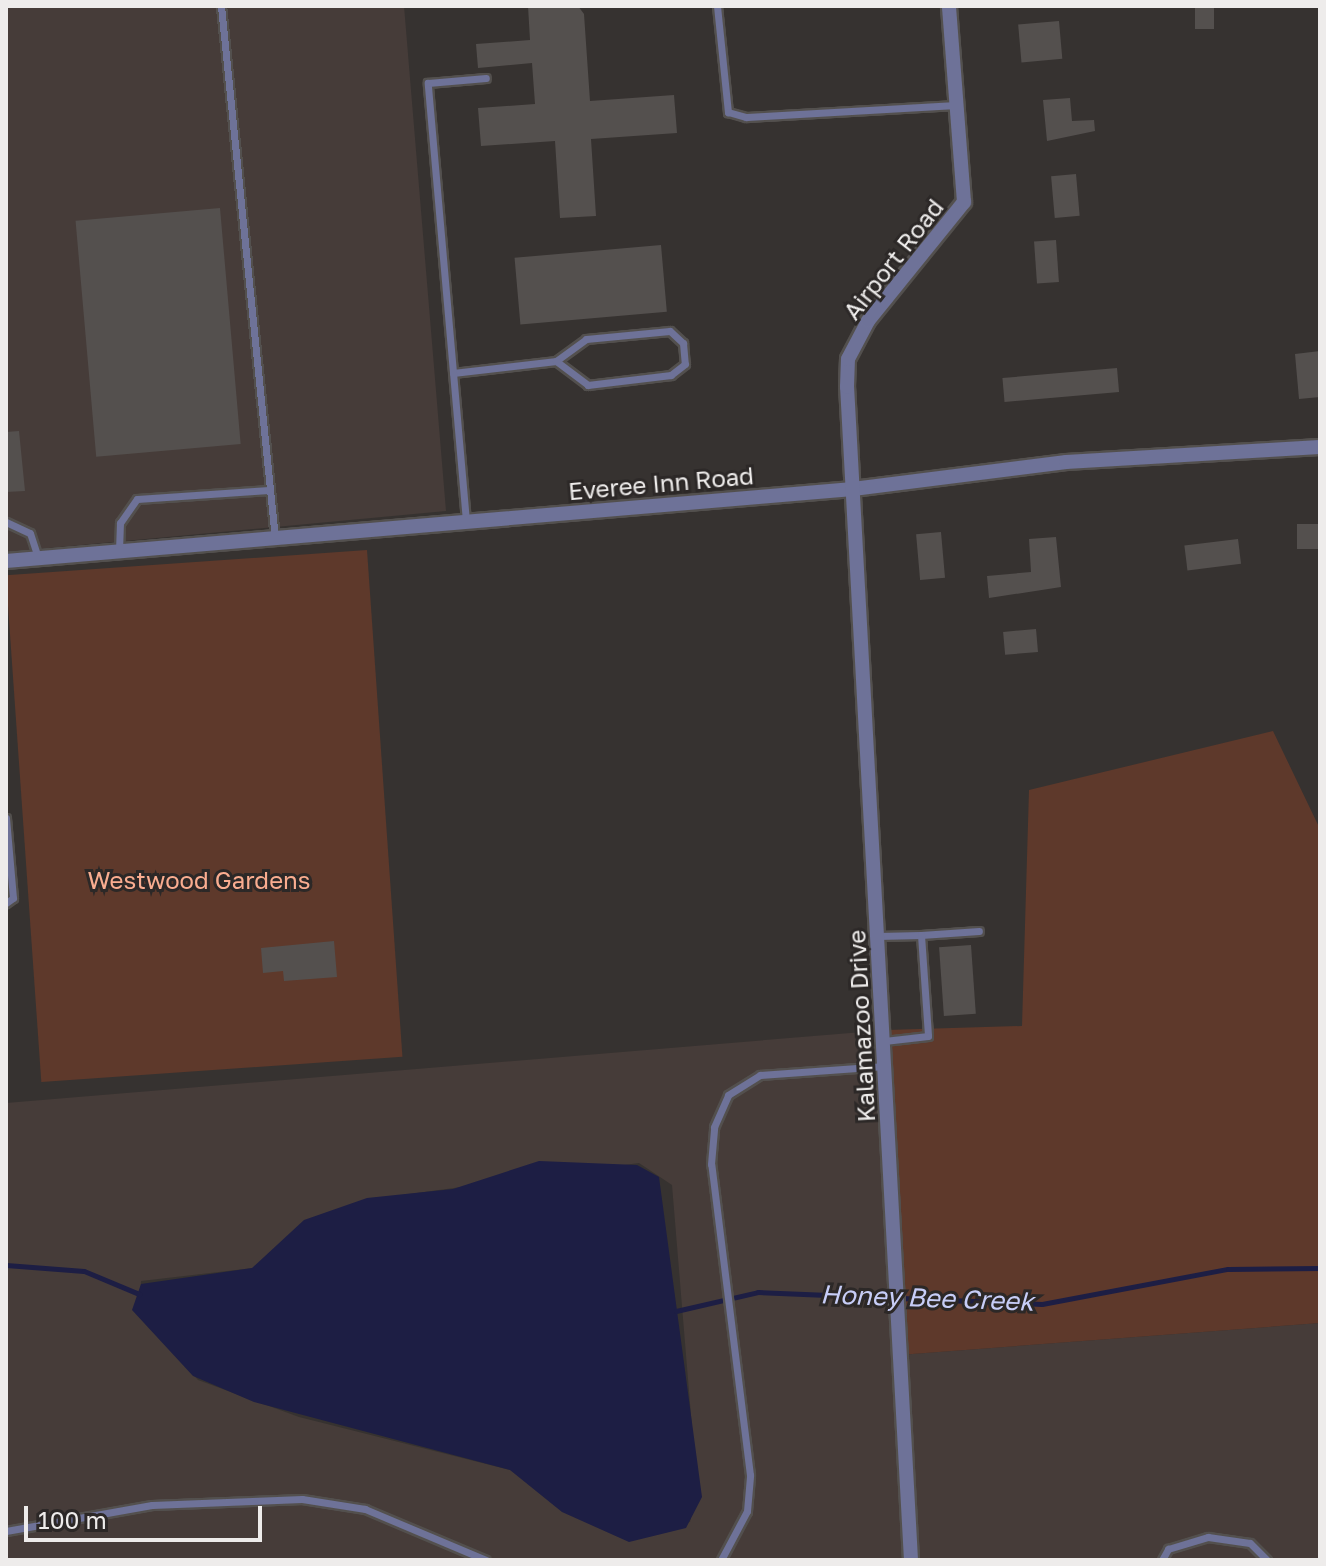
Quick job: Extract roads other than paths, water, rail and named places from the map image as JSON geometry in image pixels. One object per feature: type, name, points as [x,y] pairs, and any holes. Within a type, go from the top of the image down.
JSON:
[{"type":"street","name":"Airport Road","points":[[853,489],[848,359],[876,310],[964,202],[949,6]]},
{"type":"street","name":"Everee Inn Road","points":[[6,561],[853,489],[1066,462],[1320,447]]},
{"type":"street","name":"Kalamazoo Drive","points":[[853,489],[911,1560]]},
{"type":"lane","points":[[221,6],[226,86],[275,539]]},
{"type":"lane","points":[[717,6],[728,112],[746,117],[957,105]]},
{"type":"lane","points":[[466,521],[428,83],[486,78]]},
{"type":"lane","points":[[453,373],[556,361],[586,339],[670,331],[683,343],[685,364],[671,375],[588,385],[556,361]]},
{"type":"lane","points":[[119,551],[120,523],[137,499],[269,490]]},
{"type":"lane","points":[[6,522],[30,533],[39,558]]},
{"type":"lane","points":[[6,818],[13,898],[6,903]]},
{"type":"lane","points":[[878,936],[979,931]]},
{"type":"lane","points":[[884,1041],[928,1036],[921,935]]},
{"type":"lane","points":[[721,1560],[747,1511],[750,1475],[711,1164],[714,1127],[728,1095],[760,1075],[885,1066]]},
{"type":"lane","points":[[6,1531],[152,1505],[302,1499],[365,1509],[486,1560]]},
{"type":"lane","points":[[1162,1560],[1168,1549],[1208,1537],[1250,1543],[1267,1560]]},
{"type":"waterway","name":"Honey Bee Creek","points":[[6,1265],[84,1271],[139,1294]]},
{"type":"waterway","name":"Honey Bee Creek","points":[[676,1311],[758,1292],[1042,1304],[1228,1269],[1320,1268]]},
{"type":"park label","name":"Westwood Gardens","points":[[199,880]]}]
